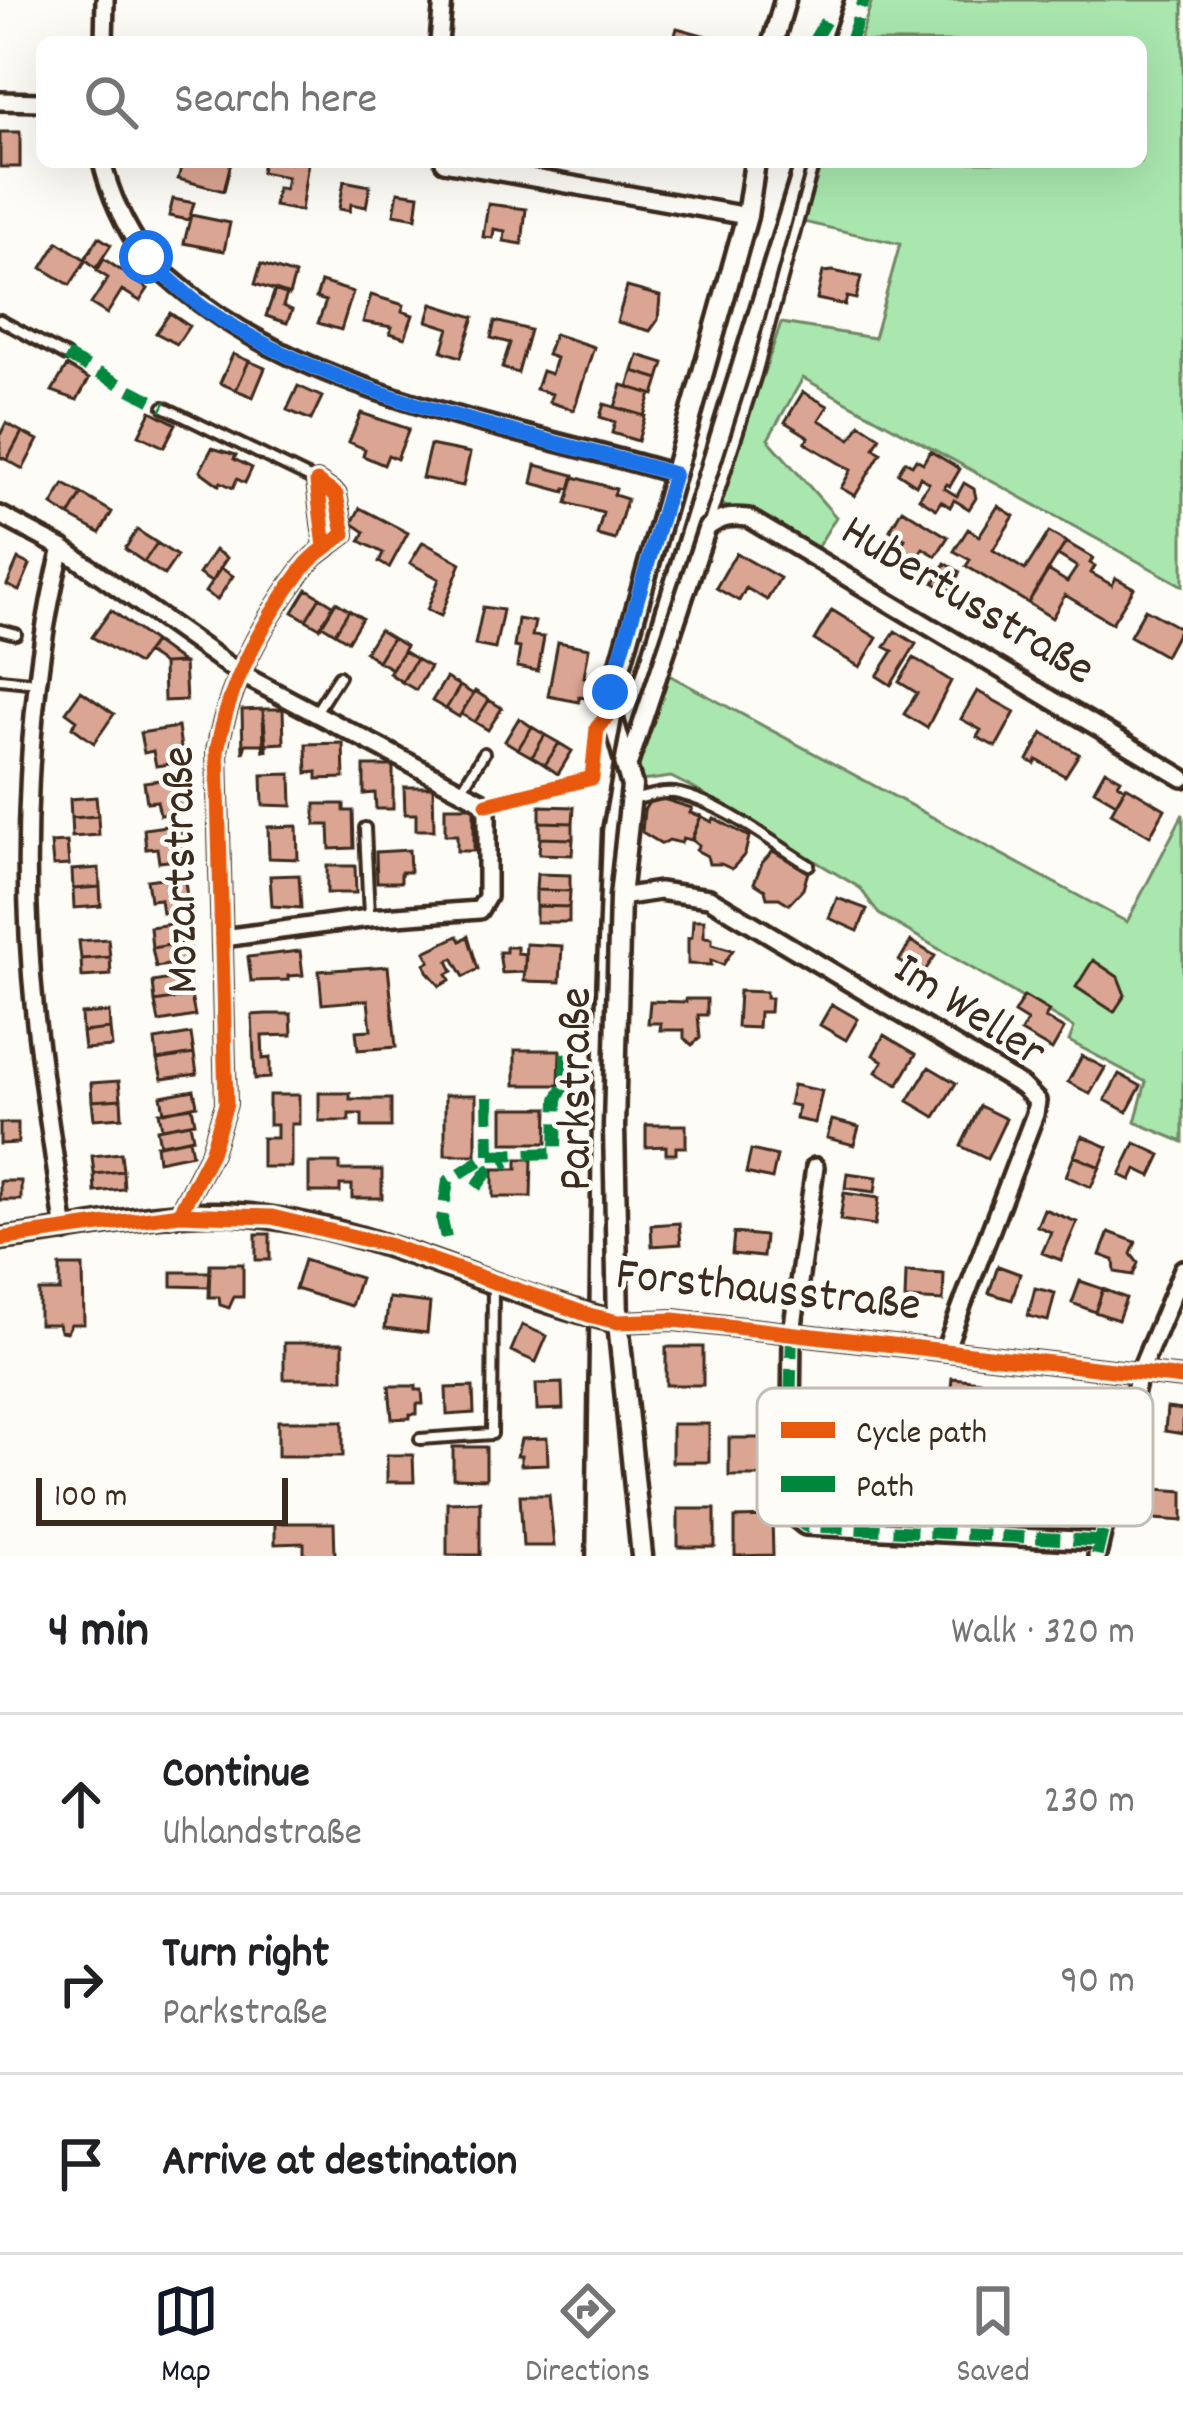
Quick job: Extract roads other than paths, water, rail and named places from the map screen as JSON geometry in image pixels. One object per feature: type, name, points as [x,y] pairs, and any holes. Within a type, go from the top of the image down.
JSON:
[{"type":"street","points":[[104,36],[105,0]]},
{"type":"street","points":[[440,36],[443,0]]},
{"type":"street","points":[[775,36],[785,0]]},
{"type":"street","points":[[0,101],[36,102]]},
{"type":"street","points":[[104,168],[109,190],[146,257],[207,310],[279,349],[416,403],[674,474]]},
{"type":"street","points":[[478,168],[747,216]]},
{"type":"street","name":"Parkstraße","points":[[641,1556],[618,1322],[614,1127],[620,897],[631,800],[628,766],[610,712],[610,692],[747,216],[754,168]]},
{"type":"street","name":"Mozartstraße","points":[[179,1214],[211,1153],[226,1104],[217,751],[224,707],[239,673],[302,569],[344,534],[336,495],[317,482]]},
{"type":"street","points":[[0,514],[62,548],[239,673],[488,804],[487,897],[479,910],[369,918],[224,938]]},
{"type":"street","name":"Hubertusstraße","points":[[707,528],[718,519],[748,518],[1183,778]]},
{"type":"street","name":"Parkstraße","points":[[628,766],[707,528]]},
{"type":"street","points":[[62,548],[46,610],[30,792],[29,928],[35,1012],[65,1232]]},
{"type":"street","name":"Im Weller","points":[[620,897],[659,892],[709,898],[1022,1086],[1037,1101],[945,1350]]},
{"type":"street","name":"Forsthausstraße","points":[[793,1334],[815,1167]]},
{"type":"street","name":"Forsthausstraße","points":[[0,1239],[179,1214],[233,1213],[308,1224],[388,1245],[618,1322],[674,1320],[1183,1378]]},
{"type":"street","points":[[1135,1388],[1183,1269]]},
{"type":"street","points":[[791,1388],[793,1334]]},
{"type":"street","points":[[805,1526],[1098,1549]]},
{"type":"lane","points":[[707,528],[812,168]]},
{"type":"lane","points":[[0,320],[66,356]]},
{"type":"lane","points":[[164,407],[317,482]]},
{"type":"lane","points":[[0,629],[16,634]]},
{"type":"lane","points":[[315,713],[339,676]]},
{"type":"lane","points":[[0,680],[40,683]]},
{"type":"lane","points":[[461,790],[484,753]]},
{"type":"lane","points":[[631,800],[662,792],[680,794],[717,809],[808,865]]},
{"type":"lane","points":[[365,828],[369,918]]},
{"type":"lane","points":[[420,1439],[492,1434],[493,1281]]},
{"type":"railway","points":[[832,36],[844,0]]},
{"type":"railway","points":[[586,1556],[592,1098],[602,829],[623,714],[792,168]]}]
